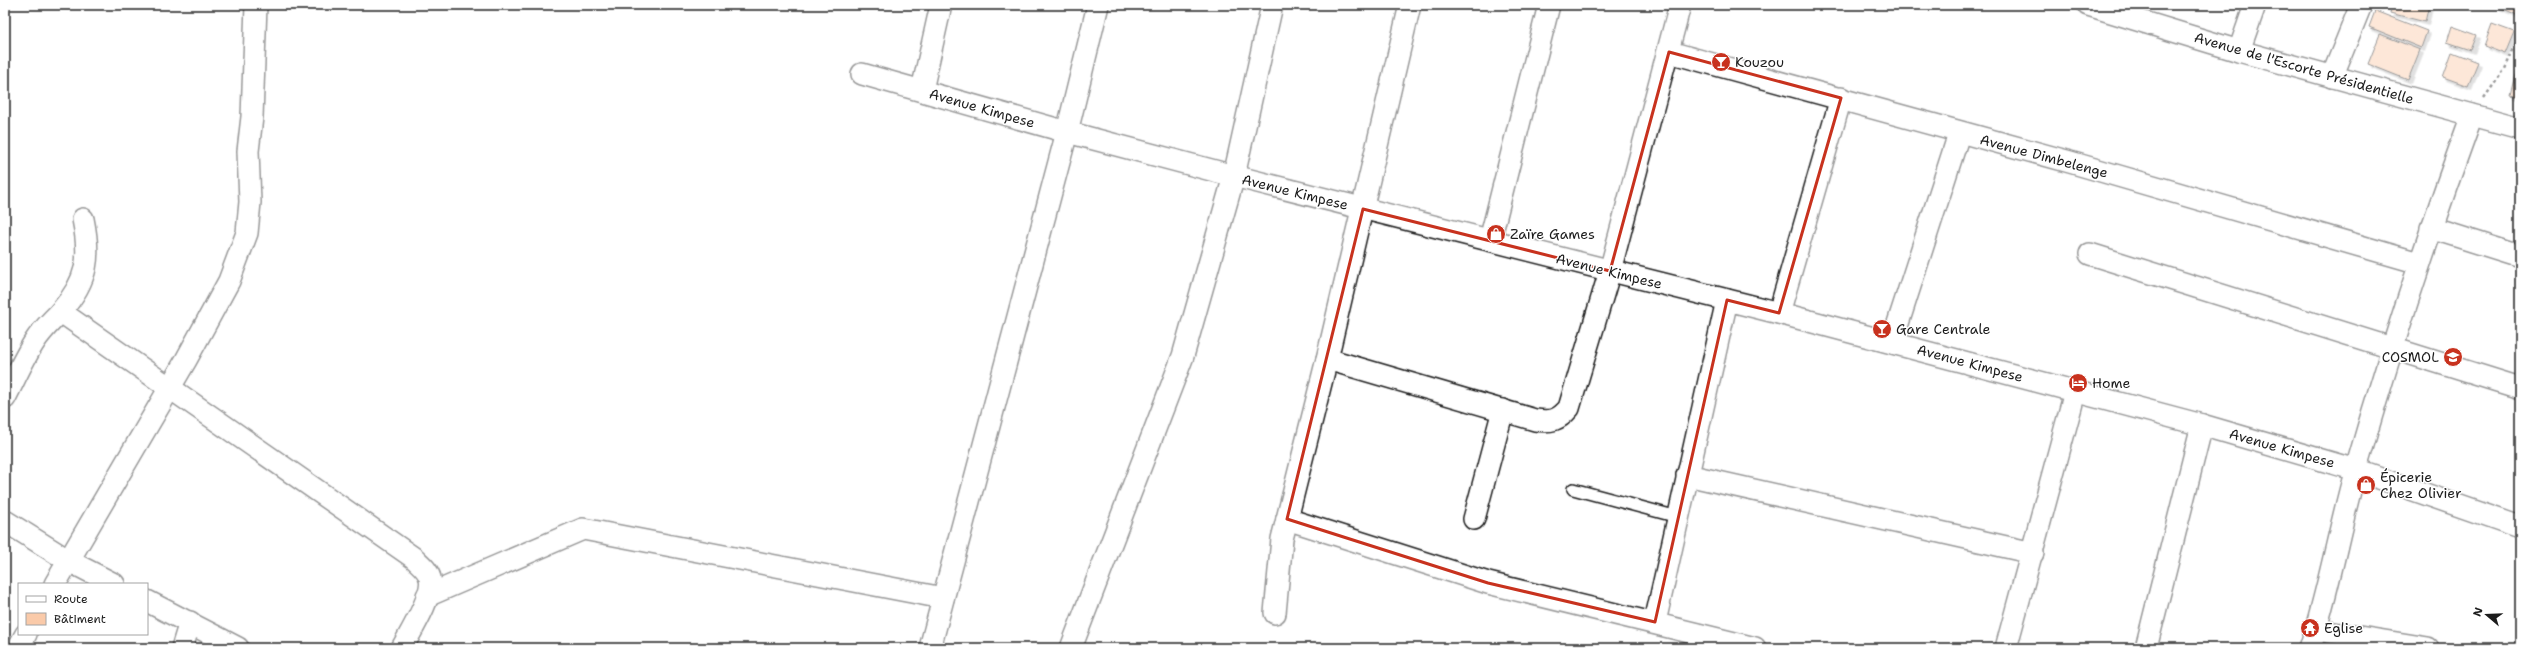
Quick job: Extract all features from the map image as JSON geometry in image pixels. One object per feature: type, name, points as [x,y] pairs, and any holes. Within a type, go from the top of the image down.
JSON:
[{"type":"street","points":[[57,583],[170,388],[229,281],[247,233],[250,202],[248,151],[252,117],[256,5]]},
{"type":"street","points":[[922,90],[941,5]]},
{"type":"street","points":[[930,648],[1067,132],[1098,5]]},
{"type":"street","points":[[1071,648],[1183,356],[1234,176],[1272,5]]},
{"type":"street","points":[[1275,613],[1282,539],[1363,210],[1410,5]]},
{"type":"street","points":[[1490,240],[1549,5]]},
{"type":"street","points":[[1327,359],[1503,410],[1550,422],[1561,418],[1569,408],[1610,271],[1669,52],[1680,5]]},
{"type":"street","name":"Avenue de l'Escorte Présidentielle","points":[[2088,5],[2240,51],[2520,128]]},
{"type":"street","points":[[2240,51],[2255,5]]},
{"type":"street","points":[[2332,77],[2361,5]]},
{"type":"street","name":"Avenue Dimbelenge","points":[[1669,52],[1841,98],[1959,134],[2070,162],[2419,263]]},
{"type":"street","name":"Avenue Kimpese","points":[[862,74],[1067,132],[1363,210],[1490,240],[1779,313],[2202,425],[2356,470],[2520,527]]},
{"type":"street","points":[[1779,313],[1841,98]]},
{"type":"street","points":[[2428,648],[2313,639],[2356,470],[2393,347],[2419,263],[2472,115]]},
{"type":"street","points":[[1892,342],[1959,134]]},
{"type":"street","points":[[5,398],[35,341],[61,312],[82,282],[87,262],[88,243],[83,219]]},
{"type":"street","points":[[2431,228],[2520,256]]},
{"type":"street","points":[[2090,254],[2393,347],[2520,388]]},
{"type":"street","points":[[1654,622],[1727,300]]},
{"type":"street","points":[[61,312],[414,558],[425,568],[430,579],[427,596],[402,648]]},
{"type":"street","points":[[2006,648],[2033,554],[2075,392]]},
{"type":"street","points":[[1474,519],[1503,410]]},
{"type":"street","points":[[2146,648],[2202,425]]},
{"type":"street","points":[[1687,475],[2033,554]]},
{"type":"street","points":[[1287,519],[1488,583],[1654,622],[1755,648]]},
{"type":"street","points":[[5,521],[69,561],[112,583]]},
{"type":"street","points":[[427,596],[583,529],[944,598]]},
{"type":"street","points":[[148,601],[238,648]]},
{"type":"street","points":[[182,648],[190,622]]},
{"type":"street","points":[[18,648],[25,635]]},
{"type":"lane","points":[[1573,489],[1678,517]]},
{"type":"path","points":[[2472,115],[2504,69],[2520,34]]},
{"type":"highlighted area","points":[[1669,52],[1841,98],[1779,313],[1727,300],[1655,622],[1488,583],[1287,519],[1363,209],[1610,271]]},
{"type":"building","points":[[2392,5],[2429,5],[2425,22],[2390,13]]},
{"type":"building","points":[[2497,5],[2520,5],[2520,17],[2496,7]]},
{"type":"building","points":[[2375,11],[2427,31],[2421,48],[2369,27]]},
{"type":"building","points":[[2492,24],[2514,32],[2505,54],[2484,46]]},
{"type":"building","points":[[2452,26],[2477,35],[2471,50],[2447,42]]},
{"type":"building","points":[[2380,34],[2420,50],[2408,80],[2368,64]]},
{"type":"building","points":[[2452,52],[2478,62],[2468,86],[2443,77]]},
{"type":"building","points":[[2517,71],[2520,72],[2520,97],[2511,95]]},
{"type":"place","name":"Kouzou","points":[[1721,62]]},
{"type":"place","name":"Zaïre Games","points":[[1496,234]]},
{"type":"place","name":"Gare Centrale","points":[[1882,329]]},
{"type":"place","name":"COSMOL","points":[[2453,357]]},
{"type":"place","name":"Home","points":[[2078,383]]},
{"type":"place","name":"Épicerie Chez Olivier","points":[[2366,485]]},
{"type":"place","name":"Eglise","points":[[2310,628]]}]
